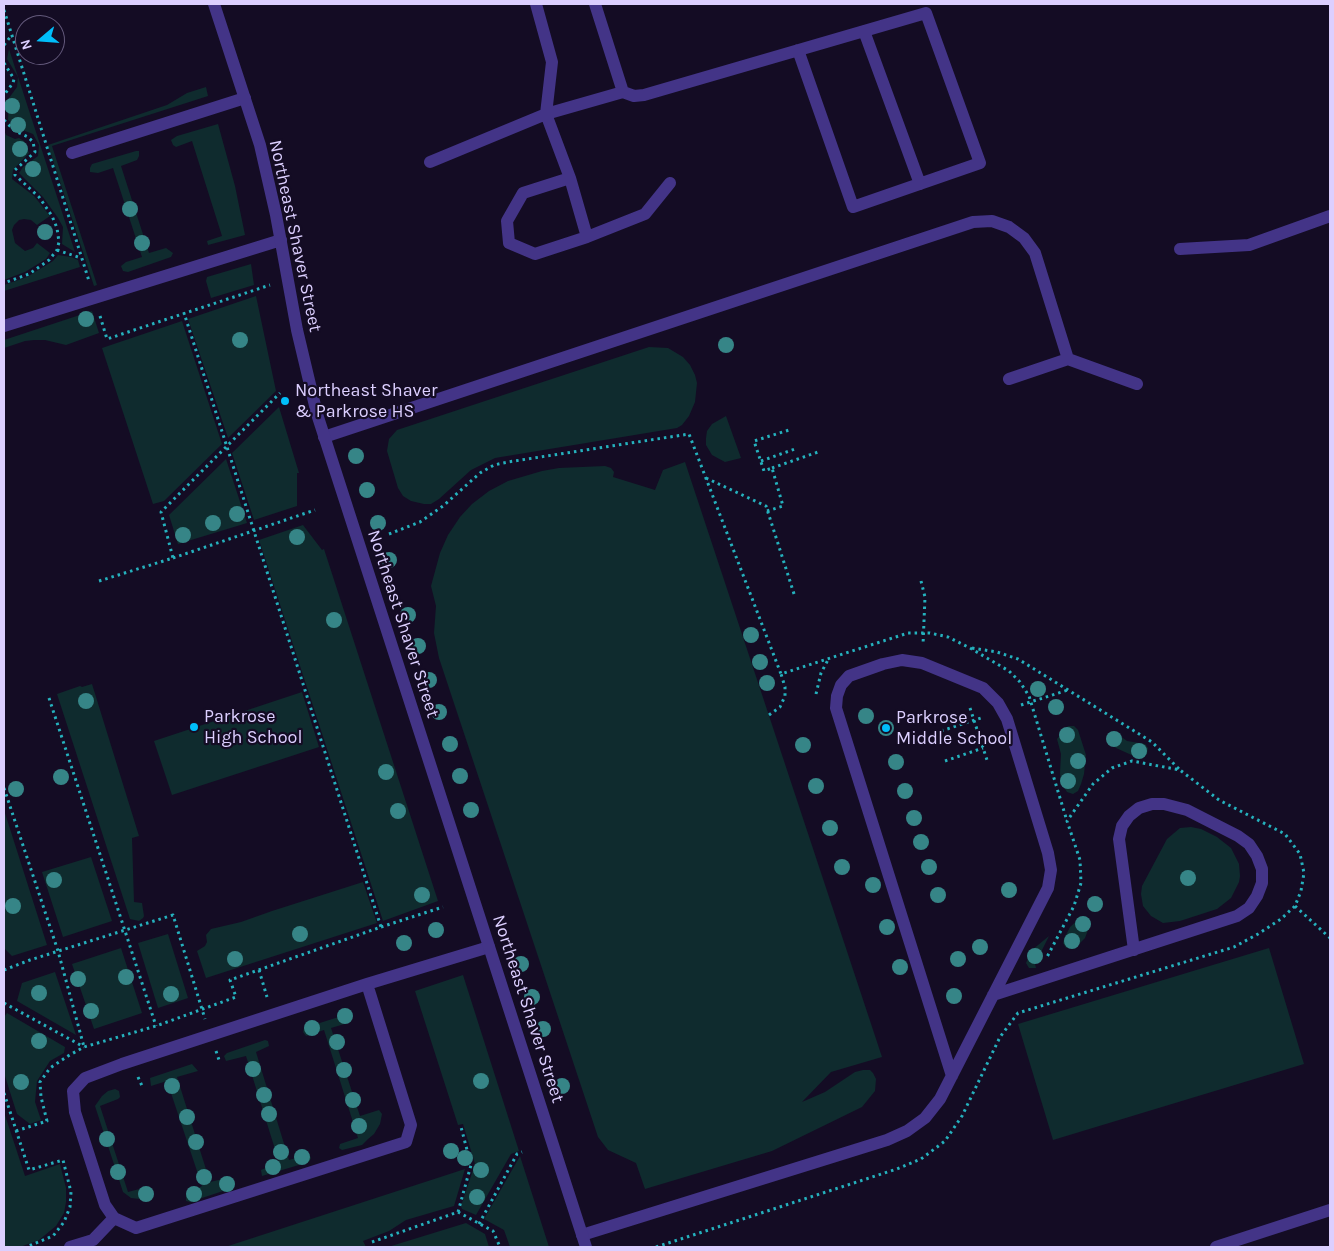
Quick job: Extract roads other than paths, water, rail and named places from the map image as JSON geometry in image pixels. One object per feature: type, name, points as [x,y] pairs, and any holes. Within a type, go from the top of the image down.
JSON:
[{"type":"street","name":"Northeast Shaver Street","points":[[214,4],[260,145],[281,240],[308,381],[324,437],[586,1247]]},
{"type":"street","points":[[536,4],[552,62],[546,114],[570,178],[587,237]]},
{"type":"street","points":[[595,4],[623,92]]},
{"type":"street","points":[[430,162],[546,114],[623,92],[634,96],[644,96],[798,50],[864,31],[924,8],[980,163],[853,207],[798,50]]},
{"type":"street","points":[[864,31],[920,184]]},
{"type":"street","points":[[72,153],[245,98]]},
{"type":"street","points":[[570,178],[523,193],[507,221],[509,243],[536,254],[587,237],[645,214],[670,183]]},
{"type":"street","points":[[1180,249],[1249,245],[1330,216]]},
{"type":"street","points":[[324,437],[973,222],[992,222],[1009,227],[1024,238],[1035,253],[1068,359]]},
{"type":"street","points":[[4,326],[281,240]]},
{"type":"street","points":[[1009,379],[1068,359],[1137,384]]},
{"type":"street","points":[[582,1235],[886,1140],[907,1132],[926,1118],[940,1099],[952,1076],[993,995],[1048,888],[1051,870],[1048,853],[1007,719],[998,703],[983,688],[922,663],[902,660],[849,676],[841,685],[836,696],[836,708],[952,1076]]},
{"type":"street","points":[[993,995],[1134,950],[1237,916],[1249,908],[1257,896],[1262,883],[1262,869],[1257,856],[1249,844],[1238,836],[1187,810],[1164,804],[1152,804],[1139,808],[1129,816],[1122,826],[1119,839],[1134,950]]},
{"type":"street","points":[[367,984],[411,1126],[406,1142],[136,1228],[114,1218],[105,1206],[76,1112],[73,1091],[85,1078],[127,1062],[367,984],[489,947]]},
{"type":"street","points":[[1216,1247],[1330,1210]]},
{"type":"street","points":[[70,1247],[93,1240],[114,1218]]},
{"type":"place","name":"Northeast Shaver & Parkrose HS","points":[[285,401]]},
{"type":"place","name":"Parkrose High School","points":[[194,727]]},
{"type":"place","name":"Parkrose Middle School","points":[[886,728]]}]
